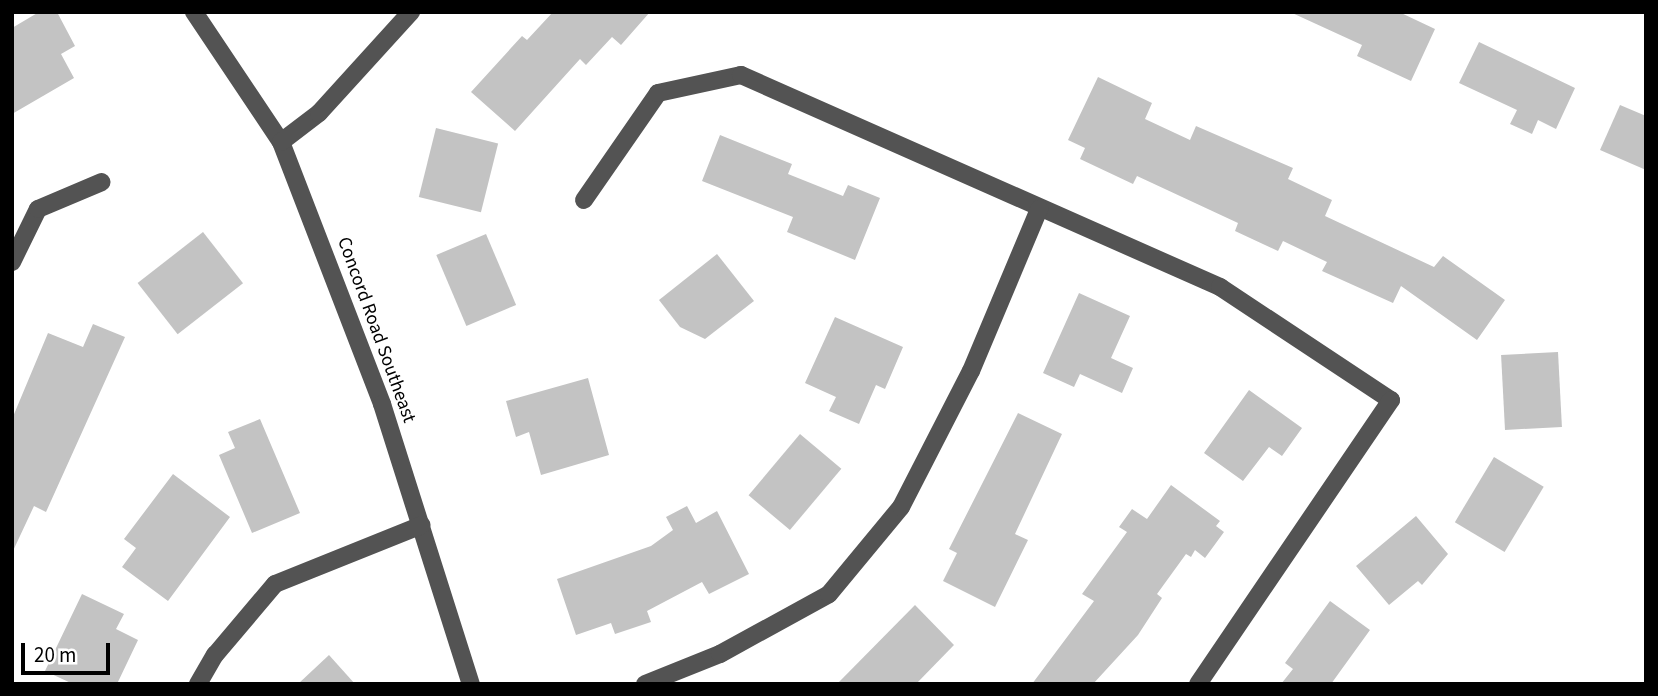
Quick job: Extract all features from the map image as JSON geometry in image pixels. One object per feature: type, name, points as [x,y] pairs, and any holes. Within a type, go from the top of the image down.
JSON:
[{"type":"street","name":"Concord Road Southeast","points":[[194,12],[281,142],[378,391],[471,684]]},
{"type":"street","points":[[281,142],[319,113],[411,12]]},
{"type":"street","points":[[584,200],[658,93],[741,75],[1220,287],[1391,400],[1198,684]]},
{"type":"street","points":[[12,262],[38,209],[102,182]]},
{"type":"street","points":[[645,684],[720,654],[829,594],[901,507],[971,371],[1039,209]]},
{"type":"street","points":[[198,684],[215,655],[275,584],[422,525]]},
{"type":"building","points":[[39,12],[57,12],[75,46],[61,54],[74,78],[12,114],[12,28]]},
{"type":"building","points":[[553,12],[650,12],[621,45],[612,37],[586,65],[580,59],[515,131],[471,92],[522,36],[527,40]]},
{"type":"building","points":[[1290,12],[1399,12],[1435,29],[1411,81],[1357,56],[1362,45]]},
{"type":"building","points":[[1479,42],[1575,88],[1556,129],[1538,120],[1532,134],[1510,124],[1517,110],[1459,83]]},
{"type":"building","points":[[1098,77],[1152,103],[1145,119],[1190,140],[1196,126],[1293,168],[1288,179],[1332,200],[1325,216],[1434,267],[1443,256],[1505,300],[1477,340],[1401,286],[1393,303],[1322,271],[1327,262],[1283,241],[1278,251],[1235,231],[1238,223],[1137,176],[1133,184],[1080,159],[1085,148],[1068,140]]},
{"type":"building","points":[[1620,105],[1646,116],[1646,170],[1600,150]]},
{"type":"building","points":[[436,128],[498,143],[481,212],[419,197]]},
{"type":"building","points":[[720,135],[792,164],[788,174],[843,196],[848,185],[880,198],[855,260],[787,232],[793,217],[702,181]]},
{"type":"building","points":[[203,232],[243,283],[178,334],[138,283]]},
{"type":"building","points":[[486,234],[516,305],[466,326],[436,255]]},
{"type":"building","points":[[717,254],[754,301],[705,339],[680,327],[659,300]]},
{"type":"building","points":[[1079,293],[1130,316],[1111,358],[1133,368],[1122,393],[1080,374],[1074,387],[1043,373]]},
{"type":"building","points":[[835,317],[903,347],[885,389],[876,385],[859,424],[829,411],[836,397],[805,383]]},
{"type":"building","points":[[93,324],[125,337],[46,512],[34,506],[12,553],[12,419],[48,333],[83,347]]},
{"type":"building","points":[[1558,352],[1562,427],[1505,430],[1501,355]]},
{"type":"building","points":[[588,378],[609,455],[541,475],[529,432],[516,437],[506,401]]},
{"type":"building","points":[[1249,390],[1302,428],[1282,456],[1269,447],[1243,481],[1204,453]]},
{"type":"building","points":[[1018,413],[1062,434],[1015,534],[1028,540],[995,607],[943,581],[957,553],[949,549]]},
{"type":"building","points":[[260,419],[300,513],[252,533],[219,455],[235,448],[228,432]]},
{"type":"building","points":[[800,434],[841,469],[790,530],[749,495]]},
{"type":"building","points":[[1494,457],[1544,487],[1505,552],[1455,522]]},
{"type":"building","points":[[173,474],[230,517],[168,601],[122,567],[136,548],[124,539]]},
{"type":"building","points":[[1171,485],[1220,521],[1216,526],[1224,532],[1205,558],[1195,550],[1191,557],[1186,554],[1157,594],[1162,598],[1138,635],[1093,684],[1032,684],[1094,601],[1082,594],[1127,532],[1119,527],[1132,509],[1147,519]]},
{"type":"building","points":[[687,506],[696,523],[717,511],[749,574],[709,594],[702,582],[647,611],[651,622],[615,634],[611,623],[576,635],[557,579],[651,546],[673,530],[666,517]]},
{"type":"building","points":[[1416,516],[1448,554],[1422,585],[1418,581],[1389,605],[1356,566]]},
{"type":"building","points":[[82,594],[124,614],[116,629],[138,640],[117,684],[73,684],[45,671]]},
{"type":"building","points":[[1330,601],[1370,630],[1331,684],[1281,684],[1293,669],[1285,663]]},
{"type":"building","points":[[915,605],[954,645],[916,684],[837,684]]},
{"type":"building","points":[[329,655],[355,684],[298,684]]}]
